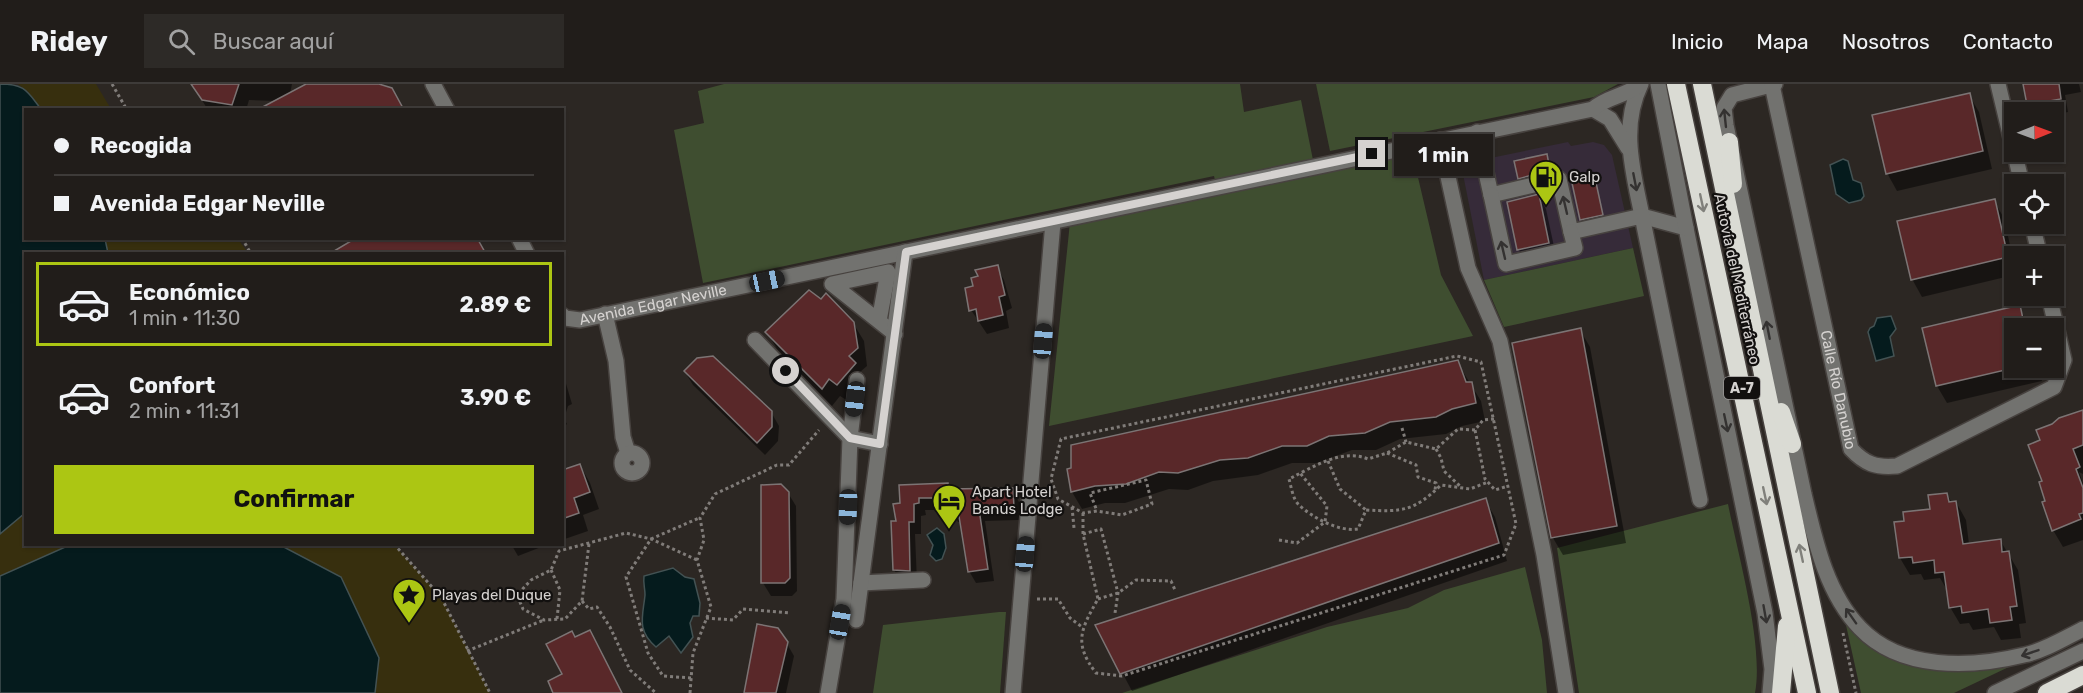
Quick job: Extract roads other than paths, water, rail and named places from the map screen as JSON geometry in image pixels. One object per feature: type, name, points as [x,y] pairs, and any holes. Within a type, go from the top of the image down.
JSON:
[{"type":"highway","name":"Autovía del Mediterráneo","points":[[1676,84],[1807,693]]},
{"type":"highway","name":"Autovía del Mediterráneo","points":[[1702,84],[1830,693]]},
{"type":"highway","points":[[1729,142],[1741,267]]},
{"type":"highway","points":[[1757,346],[1792,444]]},
{"type":"highway","points":[[1780,693],[1788,603]]},
{"type":"highway","points":[[2047,693],[2083,675]]},
{"type":"street","points":[[433,84],[446,108]]},
{"type":"street","points":[[1658,84],[1765,613],[1772,669],[1770,693]]},
{"type":"street","points":[[1730,84],[1745,90]]},
{"type":"street","points":[[1774,84],[1732,95],[1726,101],[1724,108],[1729,142],[1792,444],[1816,546],[1836,593],[1860,628],[1899,655],[1941,663],[1976,662],[2026,655],[2083,629]]},
{"type":"street","name":"Calle Río Danubio","points":[[1774,84],[1851,449],[1863,462],[1880,467],[1897,466],[2054,387],[2064,360],[2051,306]]},
{"type":"street","points":[[1998,84],[2020,174]]},
{"type":"street","points":[[1640,85],[1632,110],[1629,150],[1700,500]]},
{"type":"street","name":"Avenida Edgar Neville","points":[[564,316],[572,320],[586,319],[1593,109],[1600,102],[1619,97],[1640,85]]},
{"type":"street","points":[[1593,109],[1610,119],[1629,150]]},
{"type":"street","points":[[1477,132],[1506,264],[1575,248],[1560,179],[1491,195]]},
{"type":"street","points":[[1440,140],[1468,268],[1500,340],[1544,555],[1566,693]]},
{"type":"street","points":[[1571,232],[1642,216],[1686,228]]},
{"type":"street","points":[[1013,693],[1053,222]]},
{"type":"street","points":[[856,620],[906,252]]},
{"type":"street","points":[[605,314],[618,371],[623,437],[628,453]]},
{"type":"street","points":[[879,321],[895,334]]},
{"type":"street","points":[[755,340],[850,438],[880,444]]},
{"type":"street","points":[[828,693],[844,599],[850,438],[857,380]]},
{"type":"street","points":[[861,583],[924,580]]},
{"type":"street","points":[[1995,693],[2083,651]]},
{"type":"water","points":[[0,84],[20,87],[40,108],[24,108],[24,240],[105,240],[108,252],[24,252],[24,514],[0,534]]},
{"type":"water","points":[[1843,159],[1848,161],[1853,180],[1861,183],[1864,196],[1861,200],[1849,203],[1836,194],[1830,165]]},
{"type":"water","points":[[1891,316],[1896,329],[1890,337],[1894,356],[1876,361],[1868,332],[1874,326],[1877,318]]},
{"type":"water","points":[[937,528],[944,534],[946,548],[942,559],[936,561],[930,555],[933,545],[927,535]]},
{"type":"water","points":[[68,546],[282,546],[341,577],[379,658],[375,693],[0,693],[0,576]]},
{"type":"water","points":[[673,568],[685,577],[694,579],[700,603],[699,616],[693,616],[690,623],[693,637],[681,653],[669,636],[656,647],[646,635],[642,622],[645,595],[644,576]]},
{"type":"place","name":"Galp","points":[[1546,206]]},
{"type":"place","name":"Apart Hotel Banús Lodge","points":[[949,530]]},
{"type":"place","name":"Playas del Duque","points":[[409,624]]}]
